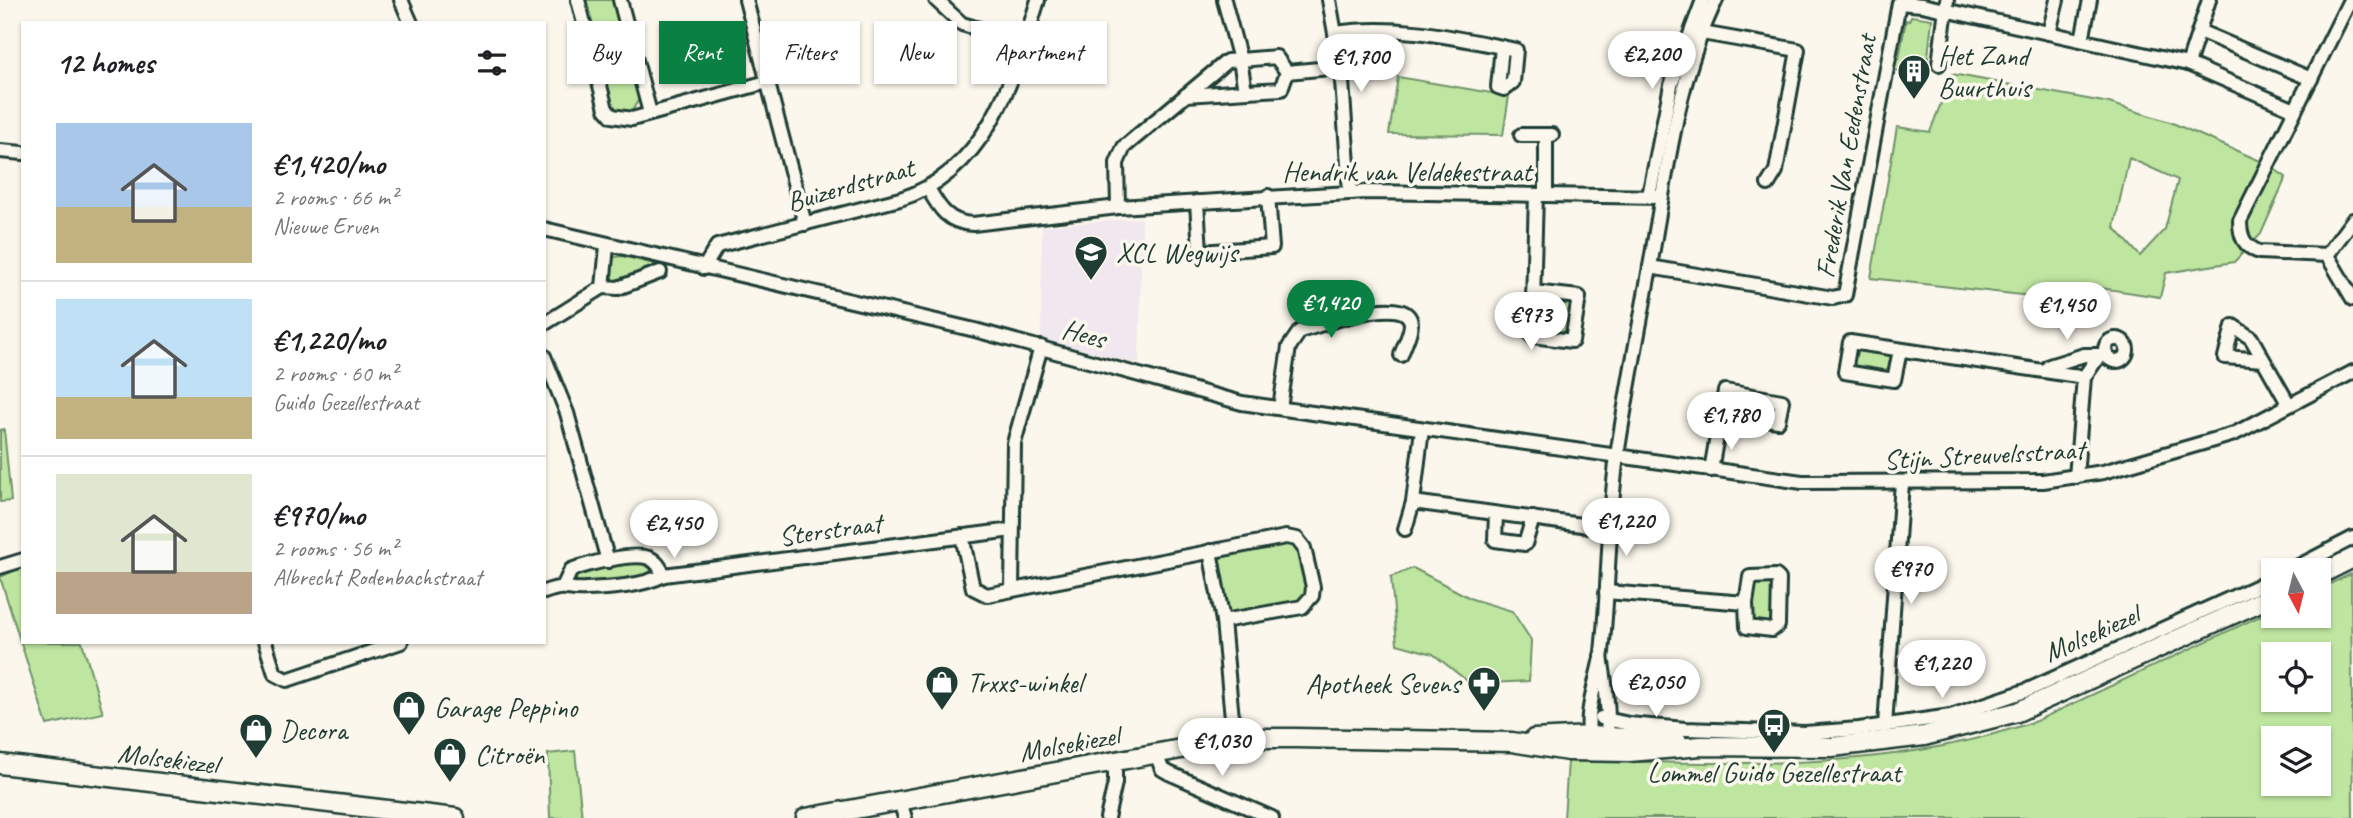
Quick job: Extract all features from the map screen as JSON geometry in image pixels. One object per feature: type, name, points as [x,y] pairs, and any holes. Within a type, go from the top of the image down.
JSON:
[{"type":"main road","points":[[2331,569],[2353,558]]},
{"type":"main road","name":"Molsekiezel","points":[[806,818],[902,809],[1115,761],[1234,740],[1284,738],[1513,742],[1568,751],[1600,736],[1652,751],[1701,746],[1832,747],[1970,726],[2057,695],[2261,602]]},
{"type":"main road","name":"Molsekiezel","points":[[0,764],[455,818]]},
{"type":"street","points":[[401,0],[410,21]]},
{"type":"street","points":[[578,0],[606,109],[612,116],[625,119],[760,84]]},
{"type":"street","points":[[620,0],[650,113]]},
{"type":"street","points":[[746,0],[760,55]]},
{"type":"street","points":[[936,0],[949,6],[962,24],[971,27]]},
{"type":"street","name":"Buizerdstraat","points":[[1032,21],[1038,0]]},
{"type":"street","points":[[1224,0],[1240,60],[1245,92]]},
{"type":"street","points":[[1329,0],[1341,67],[1350,192]]},
{"type":"street","points":[[1600,736],[1601,656],[1617,457],[1650,267],[1655,196],[1669,114],[1671,85],[1703,0]]},
{"type":"street","points":[[1669,114],[1716,0]]},
{"type":"street","points":[[2049,33],[2057,0]]},
{"type":"street","points":[[2082,40],[2090,0]]},
{"type":"street","points":[[2188,64],[2209,0]]},
{"type":"street","points":[[2327,255],[2259,252],[2249,248],[2241,236],[2240,221],[2350,0]]},
{"type":"street","name":"Frederik Van Eedenstraat","points":[[1650,267],[1833,298],[1845,295],[1899,3],[1946,5]]},
{"type":"street","points":[[1939,64],[1946,5],[2049,33],[2188,64],[2295,110]]},
{"type":"street","points":[[1336,33],[1382,29],[1502,47]]},
{"type":"street","points":[[2199,31],[2311,79]]},
{"type":"street","points":[[1702,33],[1798,50],[1776,171],[1768,184]]},
{"type":"street","points":[[1118,207],[1119,155],[1227,61],[1276,57],[1287,72]]},
{"type":"street","points":[[1287,72],[1341,67]]},
{"type":"street","points":[[1186,95],[1281,89],[1287,72]]},
{"type":"street","points":[[768,84],[805,224]]},
{"type":"street","name":"Buizerdstraat","points":[[704,268],[718,246],[900,199],[928,188],[961,161],[988,127],[1007,84]]},
{"type":"street","name":"Hendrik van Veldekestraat","points":[[1521,135],[1550,135],[1541,195]]},
{"type":"street","points":[[0,151],[21,153]]},
{"type":"street","name":"Hendrik van Veldekestraat","points":[[928,188],[940,209],[962,224],[1118,207],[1350,192],[1655,196]]},
{"type":"street","points":[[1533,292],[1579,297],[1572,341],[1532,336],[1533,292],[1541,195]]},
{"type":"street","name":"Hendrik van Veldekestraat","points":[[1197,202],[1200,252],[1272,247],[1268,196]]},
{"type":"street","points":[[2327,255],[2353,220]]},
{"type":"street","name":"Hees","points":[[546,230],[1041,347],[1242,402],[1617,457]]},
{"type":"street","points":[[603,287],[607,246]]},
{"type":"street","points":[[2327,255],[2353,299]]},
{"type":"street","points":[[546,323],[603,287],[618,288],[660,272]]},
{"type":"street","points":[[1280,408],[1289,347],[1300,331],[1366,312],[1393,309],[1404,312],[1410,319],[1411,326],[1401,355]]},
{"type":"street","points":[[1900,350],[1894,380],[1845,372],[1850,342],[2084,377]]},
{"type":"street","points":[[1012,590],[1014,443],[1041,347]]},
{"type":"street","points":[[2047,370],[2049,366],[2064,359],[2103,354],[2084,377],[2076,477]]},
{"type":"street","points":[[2263,360],[2289,405]]},
{"type":"street","points":[[546,361],[567,413],[608,561]]},
{"type":"street","name":"Stijn Streuvelsstraat","points":[[1617,457],[1802,482],[2043,481],[2076,477],[2205,445],[2234,434],[2353,372]]},
{"type":"street","points":[[1711,470],[1721,412],[1725,391],[1782,401],[1778,421],[1721,412]]},
{"type":"street","points":[[1405,529],[1413,502],[1422,429]]},
{"type":"street","points":[[1885,726],[1902,482]]},
{"type":"street","points":[[1413,502],[1611,529]]},
{"type":"street","points":[[1496,513],[1495,540],[1516,545],[1525,544],[1533,518]]},
{"type":"street","name":"Sterstraat","points":[[546,591],[564,585],[588,589],[653,580],[664,575],[1012,530]]},
{"type":"street","points":[[962,536],[973,588],[987,595],[1286,537],[1297,539],[1304,548],[1313,587],[1312,596],[1302,607],[1223,621]]},
{"type":"street","points":[[2314,558],[2353,538]]},
{"type":"street","points":[[1210,551],[1223,621],[1234,740]]},
{"type":"street","name":"Sterstraat","points":[[564,585],[570,570],[608,561],[646,557],[653,560],[664,575]]},
{"type":"street","points":[[0,567],[21,561]]},
{"type":"street","points":[[1776,576],[1779,579],[1776,629],[1747,627],[1746,603],[1750,577],[1776,576]]},
{"type":"street","name":"Molsekiezel","points":[[1591,717],[1600,736],[1629,724],[1805,733],[1885,726],[1951,716],[2005,699],[2261,584]]},
{"type":"street","points":[[1606,592],[1746,603]]},
{"type":"street","points":[[266,644],[275,674],[287,680],[395,644]]},
{"type":"street","points":[[1600,736],[1591,717],[1601,656]]},
{"type":"street","points":[[1156,754],[1162,769],[1169,773],[1272,818]]},
{"type":"street","points":[[1107,818],[1115,783],[1115,761]]},
{"type":"shaded area","name":"XCL Wegwijs","points":[[1142,218],[1139,364],[1041,339],[1042,226]]},
{"type":"green space","points":[[584,0],[614,0],[619,21],[590,21]]},
{"type":"green space","points":[[1911,16],[1932,19],[1927,66],[1911,63],[1909,72],[1892,70],[1896,58],[1899,58],[1906,20],[1909,21]]},
{"type":"green space","points":[[1952,74],[2109,103],[2170,122],[2265,163],[2286,177],[2261,234],[2234,262],[2166,273],[2160,297],[2101,288],[2094,303],[1871,278],[1897,127],[1930,132]],"holes":[[[2129,158],[2178,180],[2165,229],[2140,256],[2114,227]]]},
{"type":"green space","points":[[1398,77],[1509,96],[1503,135],[1389,134]]},
{"type":"green space","points":[[606,84],[635,84],[639,99],[632,111],[617,112],[612,106]]},
{"type":"green space","points":[[622,256],[666,267],[621,284],[608,284],[610,262],[615,257]]},
{"type":"green space","points":[[1541,297],[1572,302],[1570,332],[1563,335],[1538,331],[1536,325]]},
{"type":"green space","points":[[1857,348],[1892,355],[1887,374],[1854,370],[1851,366],[1852,350]]},
{"type":"green space","points":[[4,429],[11,501],[0,502],[0,430]]},
{"type":"green space","points":[[1286,542],[1300,552],[1308,589],[1302,600],[1229,614],[1225,609],[1217,566],[1221,555]]},
{"type":"green space","points":[[647,561],[653,568],[646,576],[585,585],[575,577],[581,570]]},
{"type":"green space","points":[[21,568],[21,643],[0,577]]},
{"type":"green space","points":[[1413,568],[1472,599],[1512,611],[1531,640],[1529,681],[1471,684],[1433,654],[1397,644],[1391,577]]},
{"type":"green space","points":[[2351,574],[2353,818],[1564,818],[1568,761],[1746,763],[1863,758],[1978,738],[2036,721],[2261,616],[2261,628],[2331,628],[2331,583]]},
{"type":"green space","points":[[1774,581],[1773,624],[1752,624],[1752,583]]},
{"type":"green space","points":[[21,644],[83,644],[103,713],[47,725]]},
{"type":"green space","points":[[575,751],[582,818],[550,818],[548,754]]},
{"type":"place","name":"Het Zand Buurthuis","points":[[1914,101]]},
{"type":"place","name":"XCL Wegwijs","points":[[1091,282]]},
{"type":"place","name":"Trxxs-winkel","points":[[942,712]]},
{"type":"place","name":"Apotheek Sevens","points":[[1484,713]]},
{"type":"place","name":"Garage Peppino","points":[[409,737]]},
{"type":"place","name":"Lommel Guido Gezellestraat","points":[[1774,755]]},
{"type":"place","name":"Decora","points":[[256,760]]},
{"type":"place","name":"Citroën","points":[[450,784]]}]
